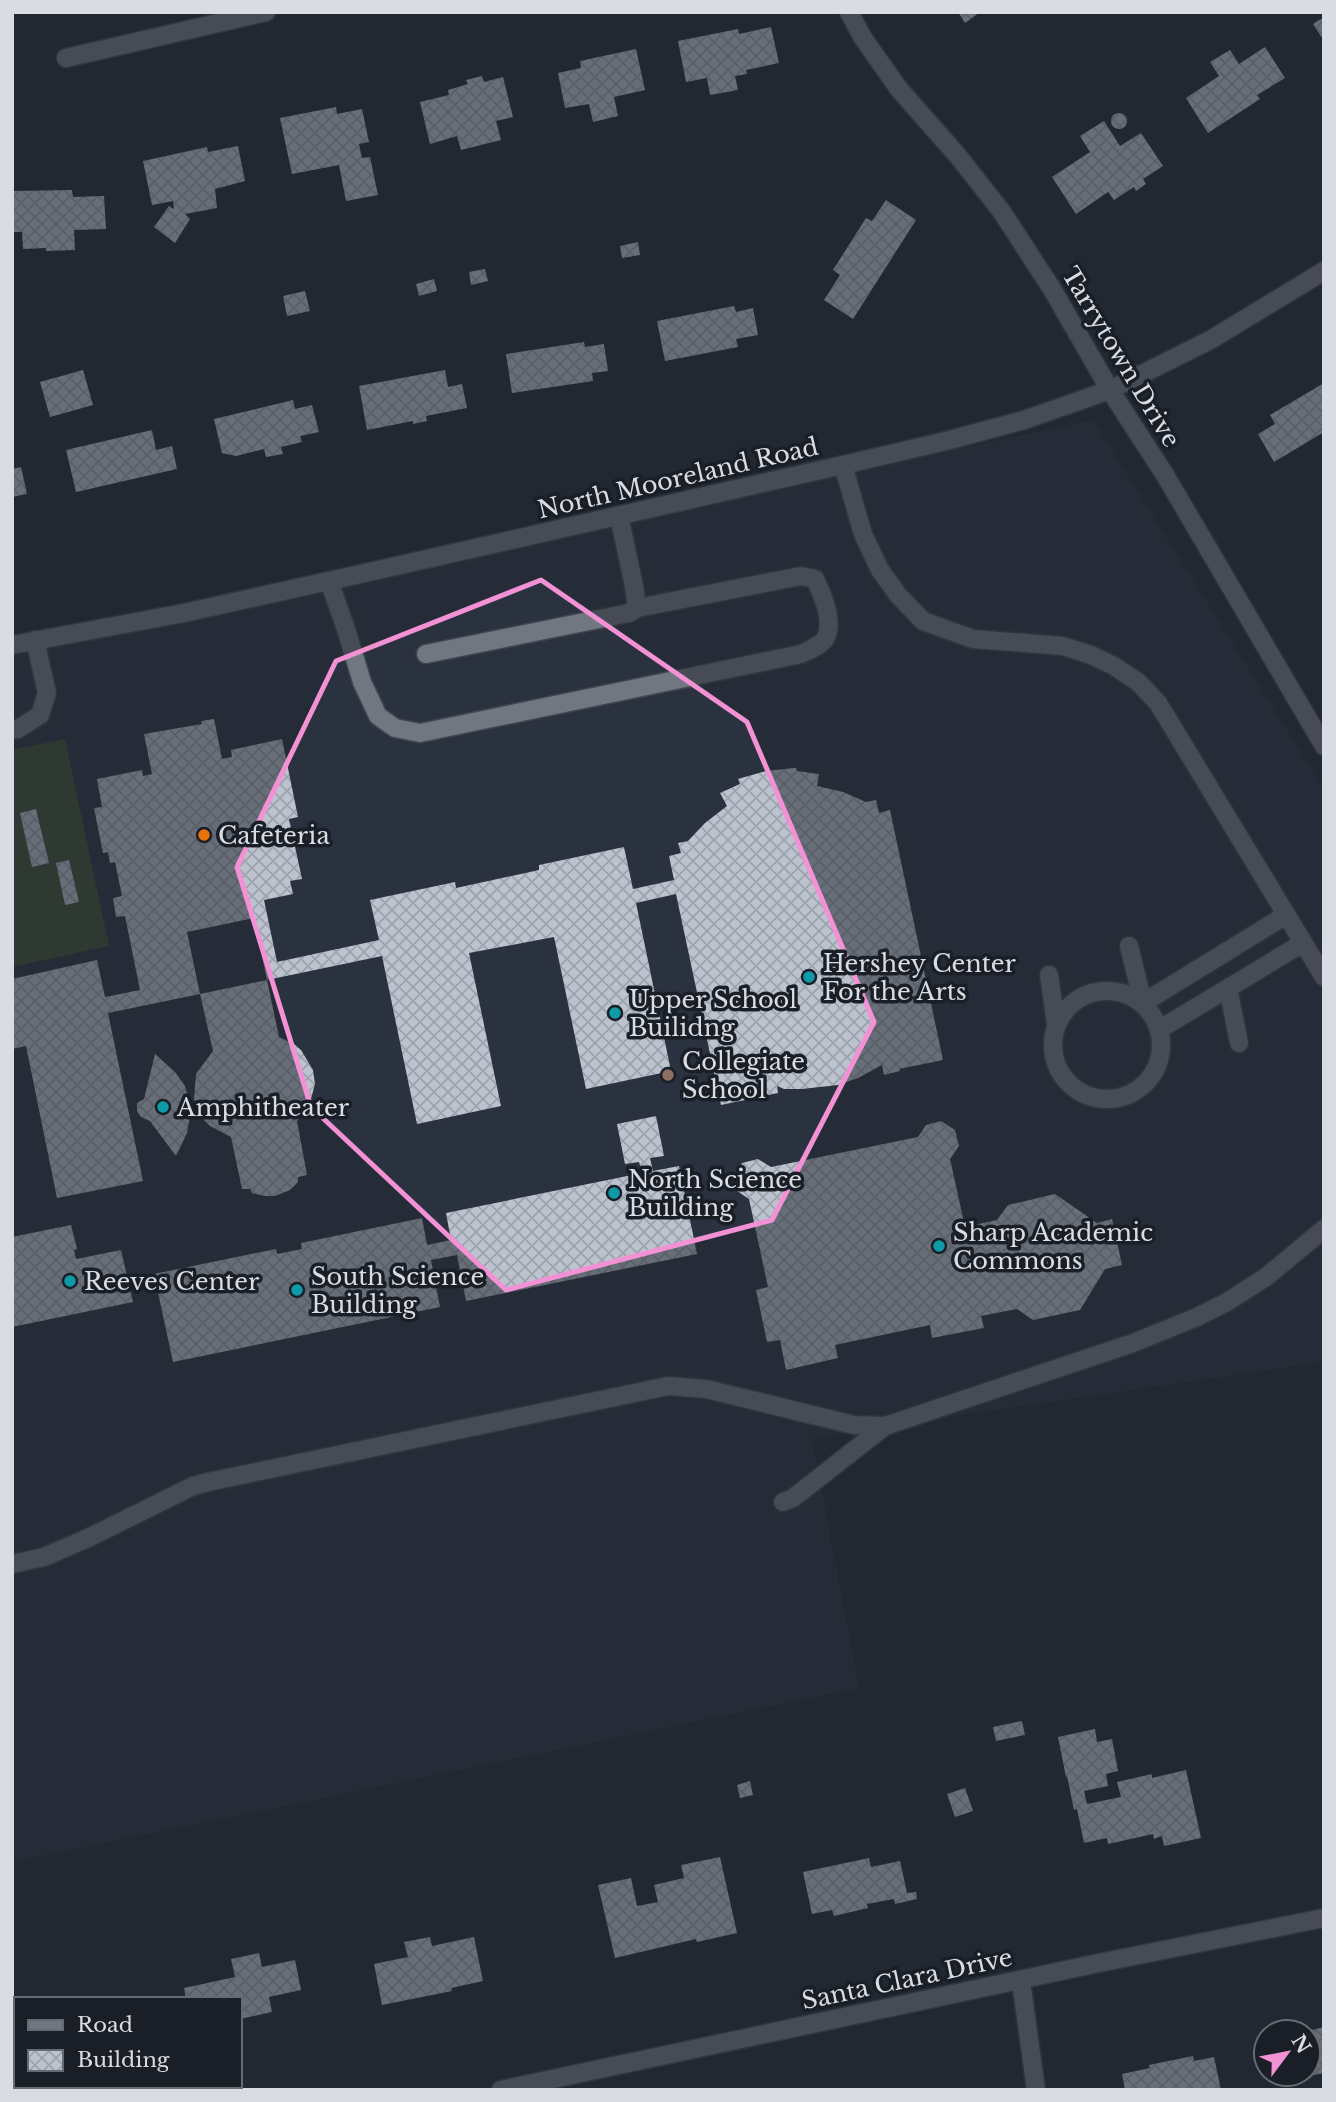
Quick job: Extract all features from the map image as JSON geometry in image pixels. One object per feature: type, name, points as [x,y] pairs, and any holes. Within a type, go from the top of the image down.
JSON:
[{"type":"street","points":[[66,58],[266,12]]},
{"type":"street","name":"Tarrytown Drive","points":[[849,12],[863,38],[899,89],[958,156],[1002,212],[1052,289],[1324,746]]},
{"type":"street","name":"North Mooreland Road","points":[[12,645],[184,613],[328,581],[844,466],[1024,420],[1110,390],[1212,339],[1324,271]]},
{"type":"street","points":[[844,466],[863,534],[880,570],[898,596],[923,621],[972,639],[1063,646],[1091,654],[1138,682],[1158,703],[1324,977]]},
{"type":"street","points":[[618,516],[637,608]]},
{"type":"street","points":[[328,581],[362,682],[378,716],[395,728],[420,733],[801,654],[825,638],[828,621],[823,595],[815,579],[801,576],[637,608],[629,614],[426,654]]},
{"type":"street","points":[[12,730],[40,715],[47,693],[35,640]]},
{"type":"street","points":[[1143,1003],[1286,915]]},
{"type":"street","points":[[1160,1030],[1303,943]]},
{"type":"street","points":[[1129,946],[1143,1003]]},
{"type":"street","points":[[1049,975],[1056,1024],[1054,1056],[1059,1070],[1069,1084],[1082,1093],[1097,1098],[1121,1097],[1142,1087],[1153,1076],[1160,1061],[1160,1030],[1153,1014],[1143,1003],[1128,994],[1111,990],[1094,991],[1078,998],[1065,1009],[1056,1024]]},
{"type":"street","points":[[1228,988],[1239,1043]]},
{"type":"street","points":[[783,1502],[793,1498],[885,1426],[1133,1343],[1188,1321],[1227,1302],[1266,1277],[1324,1229]]},
{"type":"street","points":[[12,1564],[44,1558],[193,1486],[668,1386],[706,1390],[854,1425],[885,1426]]},
{"type":"street","name":"Santa Clara Drive","points":[[501,2090],[1324,1919]]},
{"type":"street","points":[[1021,1980],[1036,2090]]},
{"type":"highlighted area","points":[[541,580],[747,722],[874,1022],[772,1220],[506,1290],[311,1107],[237,867],[336,661]]},
{"type":"shaded area","name":"Collegiate School","points":[[1093,420],[1324,789],[1324,1362],[812,1439],[859,1688],[12,1862],[12,651]]},
{"type":"green space","points":[[65,739],[109,946],[12,967],[12,750]]},
{"type":"building","points":[[958,12],[980,12],[965,23]]},
{"type":"building","points":[[1324,17],[1324,41],[1313,24]]},
{"type":"building","points":[[771,27],[779,63],[746,70],[747,74],[735,76],[738,90],[710,95],[707,78],[686,82],[678,41],[738,29],[739,34]]},
{"type":"building","points":[[1265,47],[1285,78],[1257,95],[1260,99],[1208,133],[1186,98],[1219,76],[1210,62],[1230,50],[1239,64]]},
{"type":"building","points":[[636,49],[645,90],[614,97],[618,116],[593,122],[589,104],[565,108],[558,73],[581,68],[580,61]]},
{"type":"building","points":[[482,76],[484,82],[503,77],[513,117],[496,121],[501,140],[461,150],[457,136],[430,144],[420,102],[449,95],[448,90],[468,84],[466,80]]},
{"type":"building","points":[[336,107],[337,114],[362,109],[369,142],[359,144],[362,158],[370,157],[378,195],[346,201],[339,165],[292,174],[280,118]]},
{"type":"building","points":[[1116,113],[1122,113],[1127,121],[1125,127],[1116,129],[1111,124],[1111,118]]},
{"type":"building","points":[[1104,121],[1120,146],[1141,133],[1163,166],[1143,179],[1146,184],[1136,191],[1134,187],[1114,200],[1108,192],[1076,214],[1052,177],[1090,152],[1080,136]]},
{"type":"building","points":[[238,146],[245,181],[215,189],[217,208],[185,214],[190,219],[175,243],[154,227],[169,206],[174,209],[173,201],[152,205],[143,161],[207,147],[208,152]]},
{"type":"building","points":[[72,190],[73,197],[104,196],[106,229],[74,230],[75,250],[23,249],[22,232],[12,232],[12,191]]},
{"type":"building","points":[[886,200],[916,220],[853,319],[824,300],[840,275],[833,270],[866,218],[872,221]]},
{"type":"building","points":[[638,242],[640,255],[622,258],[620,246]]},
{"type":"building","points":[[485,269],[488,281],[471,285],[469,272]]},
{"type":"building","points":[[434,279],[437,291],[419,296],[416,284]]},
{"type":"building","points":[[305,291],[310,311],[287,316],[283,296]]},
{"type":"building","points":[[734,306],[736,312],[753,308],[758,335],[736,339],[738,347],[665,361],[657,321]]},
{"type":"building","points":[[584,342],[585,347],[604,344],[608,371],[592,373],[593,381],[512,393],[506,354]]},
{"type":"building","points":[[83,370],[93,405],[50,417],[40,382]]},
{"type":"building","points":[[445,370],[448,387],[462,384],[467,408],[426,416],[427,421],[367,430],[359,386]]},
{"type":"building","points":[[1324,383],[1324,432],[1274,462],[1258,434],[1275,424],[1270,415]]},
{"type":"building","points":[[293,400],[295,409],[312,405],[319,432],[300,436],[302,442],[281,447],[283,454],[266,457],[264,449],[236,456],[222,453],[214,419]]},
{"type":"building","points":[[152,430],[156,450],[172,446],[177,469],[76,492],[66,450]]},
{"type":"building","points":[[21,467],[27,494],[12,497],[12,469]]},
{"type":"building","points":[[214,719],[222,759],[232,757],[231,750],[282,739],[298,817],[289,819],[302,879],[290,881],[293,894],[264,900],[277,962],[379,940],[370,900],[455,882],[456,888],[539,870],[539,865],[624,847],[633,889],[674,880],[669,856],[681,853],[678,843],[688,841],[727,806],[720,793],[740,784],[738,779],[766,771],[796,768],[797,771],[819,774],[817,786],[843,792],[866,802],[876,800],[879,813],[890,810],[943,1060],[899,1069],[900,1071],[884,1075],[882,1065],[838,1085],[802,1089],[784,1089],[777,1086],[778,1093],[721,1105],[676,894],[636,903],[671,1071],[586,1089],[554,937],[469,953],[501,1106],[417,1124],[382,956],[267,980],[254,918],[187,932],[200,994],[108,1013],[143,1181],[57,1198],[26,1046],[12,1049],[12,979],[97,960],[105,997],[140,990],[125,916],[116,917],[113,898],[122,896],[115,862],[110,863],[108,852],[103,853],[94,808],[102,807],[97,779],[142,770],[143,776],[152,774],[144,734],[202,724],[201,721]]},
{"type":"building","points":[[36,809],[49,863],[32,867],[20,813]]},
{"type":"building","points":[[69,860],[79,902],[65,905],[56,863]]},
{"type":"building","points":[[267,980],[279,1037],[301,1050],[313,1070],[315,1084],[309,1106],[297,1121],[307,1175],[298,1177],[298,1182],[290,1190],[275,1196],[242,1189],[231,1137],[210,1126],[202,1118],[194,1099],[196,1074],[213,1051],[200,994]]},
{"type":"building","name":"Amphitheater","points":[[155,1054],[175,1072],[185,1086],[189,1102],[187,1133],[176,1156],[150,1121],[141,1117],[137,1111],[137,1103],[144,1099]]},
{"type":"building","points":[[656,1116],[664,1156],[650,1158],[653,1171],[679,1166],[697,1254],[466,1301],[457,1255],[431,1260],[440,1307],[173,1362],[154,1274],[276,1249],[277,1254],[302,1249],[301,1243],[422,1218],[427,1245],[451,1240],[446,1213],[642,1173],[639,1162],[625,1164],[617,1124]]},
{"type":"building","name":"Sharp Academic Commons","points":[[941,1121],[955,1130],[959,1146],[950,1159],[965,1227],[997,1220],[1008,1205],[1055,1194],[1097,1223],[1112,1219],[1122,1265],[1105,1269],[1080,1310],[1033,1320],[1017,1309],[981,1316],[984,1328],[932,1338],[930,1325],[835,1345],[838,1358],[786,1370],[780,1340],[767,1342],[756,1290],[768,1287],[749,1199],[737,1191],[735,1176],[742,1163],[758,1159],[771,1167],[918,1137],[926,1125]]},
{"type":"building","name":"Reeves Center","points":[[71,1225],[77,1249],[74,1250],[76,1259],[121,1250],[133,1302],[12,1327],[12,1237]]},
{"type":"building","points":[[1022,1721],[1025,1735],[996,1741],[993,1727]]},
{"type":"building","points":[[1095,1729],[1097,1742],[1112,1739],[1118,1771],[1106,1774],[1108,1786],[1084,1791],[1087,1804],[1121,1797],[1117,1782],[1186,1770],[1201,1838],[1164,1846],[1162,1836],[1154,1839],[1153,1834],[1108,1844],[1107,1838],[1084,1843],[1058,1737]]},
{"type":"building","points":[[750,1781],[753,1795],[740,1798],[737,1785]]},
{"type":"building","points":[[965,1788],[973,1811],[955,1817],[947,1794]]},
{"type":"building","points":[[720,1857],[737,1933],[697,1942],[696,1939],[615,1958],[598,1885],[631,1878],[637,1906],[658,1902],[654,1885],[684,1878],[681,1865]]},
{"type":"building","points":[[869,1858],[871,1867],[900,1861],[907,1893],[916,1892],[917,1899],[895,1904],[894,1899],[867,1904],[868,1908],[834,1916],[832,1910],[812,1914],[803,1872]]},
{"type":"building","points":[[430,1937],[432,1946],[474,1937],[483,1981],[451,1988],[452,1991],[382,2005],[374,1964],[408,1957],[404,1942]]},
{"type":"building","points":[[259,1953],[262,1967],[295,1960],[301,1990],[269,1997],[272,2012],[242,2019],[242,1997],[186,1997],[184,1988],[235,1977],[231,1959]]},
{"type":"building","points":[[1324,2027],[1322,2073],[1322,2028]]},
{"type":"building","points":[[14,2036],[14,2077],[12,2077]]},
{"type":"building","points":[[1193,2056],[1194,2061],[1214,2057],[1221,2090],[1125,2090],[1122,2074]]},
{"type":"place","name":"Cafeteria","points":[[204,835]]},
{"type":"place","name":"Hershey Center For the Arts","points":[[809,977]]},
{"type":"place","name":"Upper School Builidng","points":[[615,1013]]},
{"type":"place","name":"Collegiate School","points":[[668,1075]]},
{"type":"place","name":"Amphitheater","points":[[163,1107]]},
{"type":"place","name":"North Science Building","points":[[614,1193]]},
{"type":"place","name":"Sharp Academic Commons","points":[[939,1246]]},
{"type":"place","name":"Reeves Center","points":[[70,1281]]},
{"type":"place","name":"South Science Building","points":[[297,1290]]}]
